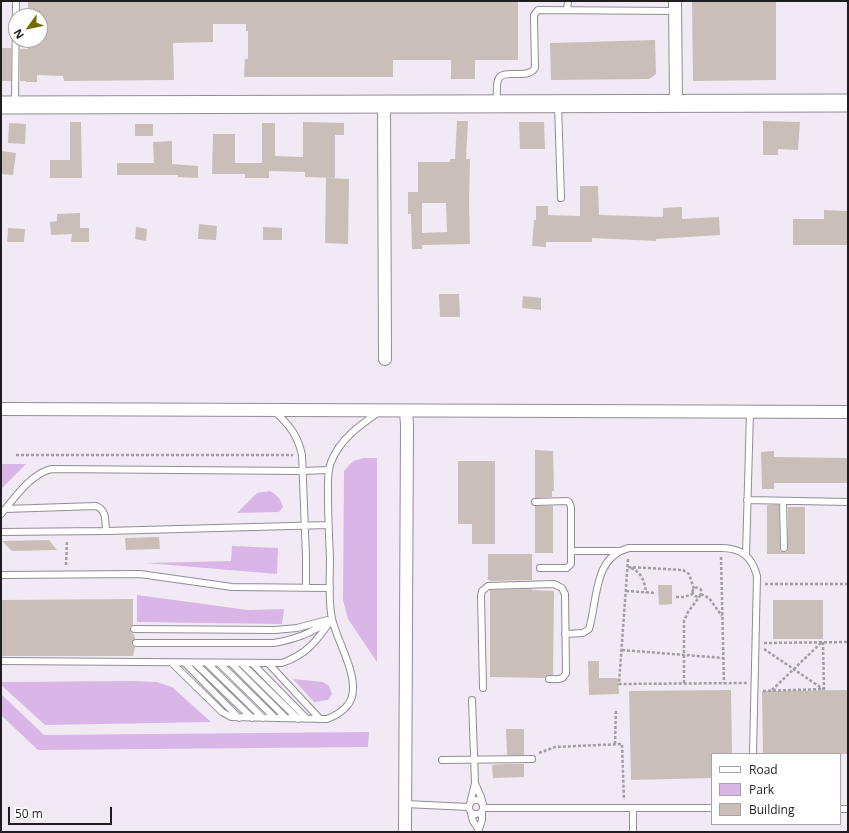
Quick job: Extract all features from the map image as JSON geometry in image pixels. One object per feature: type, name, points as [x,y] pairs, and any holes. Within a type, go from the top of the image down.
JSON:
[{"type":"main road","points":[[8,105],[848,103]]},
{"type":"street","points":[[675,6],[676,104]]},
{"type":"street","points":[[384,104],[385,359]]},
{"type":"street","points":[[1,409],[848,412]]},
{"type":"street","points":[[405,832],[406,411]]},
{"type":"lane","points":[[8,105],[16,1]]},
{"type":"lane","points":[[567,10],[568,1]]},
{"type":"lane","points":[[497,104],[498,82],[500,77],[506,74],[527,74],[535,68],[534,18],[536,12],[542,10],[675,6]]},
{"type":"lane","points":[[558,104],[561,198]]},
{"type":"lane","points":[[274,411],[292,428],[300,445],[302,455],[306,588]]},
{"type":"lane","points":[[172,663],[222,712],[232,717],[327,719],[337,715],[345,709],[351,700],[353,690],[352,679],[332,619],[328,525],[328,470],[332,460],[345,440],[353,431],[380,411]]},
{"type":"lane","points":[[746,556],[750,412]]},
{"type":"lane","points":[[3,512],[32,479],[45,471],[52,469],[328,470]]},
{"type":"lane","points":[[747,500],[848,502]]},
{"type":"lane","points":[[535,502],[564,501],[569,502],[571,507],[572,561],[569,567],[540,568]]},
{"type":"lane","points":[[783,501],[784,548]]},
{"type":"lane","points":[[3,512],[96,506],[104,512],[106,531]]},
{"type":"lane","points":[[1,532],[67,532],[328,525]]},
{"type":"lane","points":[[565,634],[583,633],[589,629],[602,571],[608,560],[620,551],[629,548],[731,548],[739,551],[751,561],[755,569],[753,753]]},
{"type":"lane","points":[[571,551],[620,551]]},
{"type":"lane","points":[[1,575],[140,574],[232,587],[330,588]]},
{"type":"lane","points":[[483,688],[481,596],[482,591],[486,587],[554,584],[560,586],[565,594],[566,674],[560,679],[549,679]]},
{"type":"lane","points":[[134,629],[275,630],[297,628],[332,619]]},
{"type":"lane","points":[[136,643],[274,643],[295,639],[315,631],[332,619]]},
{"type":"lane","points":[[1,661],[282,663],[300,655],[316,642],[332,619]]},
{"type":"lane","points":[[184,663],[239,718]]},
{"type":"lane","points":[[195,663],[252,718]]},
{"type":"lane","points":[[207,663],[263,718]]},
{"type":"lane","points":[[219,663],[275,718]]},
{"type":"lane","points":[[231,663],[286,718]]},
{"type":"lane","points":[[241,663],[298,719]]},
{"type":"lane","points":[[252,663],[308,719]]},
{"type":"lane","points":[[268,663],[320,719]]},
{"type":"lane","points":[[472,700],[475,783],[470,808],[473,821],[478,831]]},
{"type":"lane","points":[[442,760],[532,759]]},
{"type":"lane","points":[[475,783],[481,797],[483,808],[482,820],[478,831]]},
{"type":"lane","points":[[470,808],[475,800],[481,802],[483,808]]},
{"type":"lane","points":[[405,804],[470,808],[477,814],[483,808],[711,808]]},
{"type":"lane","points":[[632,832],[633,808]]},
{"type":"path","points":[[16,455],[302,455]]},
{"type":"path","points":[[66,574],[67,532]]},
{"type":"path","points":[[629,548],[619,684],[754,682]]},
{"type":"path","points":[[721,548],[724,683]]},
{"type":"path","points":[[628,567],[683,570],[689,574],[694,589],[693,594]]},
{"type":"path","points":[[628,567],[638,572],[641,576],[646,586],[646,593]]},
{"type":"path","points":[[756,584],[848,584]]},
{"type":"path","points":[[684,683],[684,621],[701,595],[702,591],[698,588],[694,589]]},
{"type":"path","points":[[626,591],[656,593]]},
{"type":"path","points":[[676,597],[693,594],[697,597],[701,595],[709,598],[723,617]]},
{"type":"path","points":[[772,690],[823,642]]},
{"type":"path","points":[[823,642],[824,689]]},
{"type":"path","points":[[755,644],[848,642]]},
{"type":"path","points":[[755,644],[824,689]]},
{"type":"path","points":[[622,650],[723,658]]},
{"type":"path","points":[[754,691],[824,689]]},
{"type":"path","points":[[615,744],[616,710]]},
{"type":"path","points":[[532,759],[542,751],[555,747],[622,744],[624,808]]},
{"type":"green space","points":[[364,458],[377,458],[377,662],[348,619],[343,600],[344,471],[353,461]]},
{"type":"green space","points":[[1,464],[26,464],[1,489]]},
{"type":"green space","points":[[270,491],[280,499],[283,507],[279,512],[237,513],[257,493]]},
{"type":"green space","points":[[232,546],[278,548],[277,574],[146,563],[231,561]]},
{"type":"green space","points":[[137,595],[248,610],[284,609],[282,624],[137,622]]},
{"type":"green space","points":[[293,679],[323,682],[329,686],[332,694],[328,700],[314,702]]},
{"type":"green space","points":[[1,682],[157,682],[172,687],[211,722],[45,725],[1,685]]},
{"type":"green space","points":[[1,694],[44,735],[369,732],[368,747],[38,750],[1,715]]},
{"type":"building","points":[[28,1],[518,1],[518,60],[475,60],[475,79],[451,79],[451,60],[393,60],[393,77],[244,77],[245,59],[248,59],[248,31],[246,31],[246,24],[213,24],[213,42],[173,43],[174,80],[64,81],[63,76],[37,75],[37,82],[26,82],[20,81],[20,49],[48,48],[48,8],[28,8]]},
{"type":"building","points":[[692,1],[776,1],[776,80],[693,81]]},
{"type":"building","points":[[655,40],[656,74],[649,79],[551,80],[550,43]]},
{"type":"building","points":[[1,48],[11,48],[11,81],[1,81]]},
{"type":"building","points":[[457,121],[468,121],[466,159],[470,159],[470,244],[422,245],[422,249],[412,249],[411,214],[408,214],[408,192],[418,192],[418,162],[450,162],[450,159],[455,159]],"holes":[[[422,203],[446,203],[447,232],[422,233]]]},
{"type":"building","points":[[763,121],[800,122],[798,150],[778,149],[778,155],[763,155]]},
{"type":"building","points":[[70,122],[81,122],[82,178],[50,178],[50,160],[70,160]]},
{"type":"building","points":[[303,122],[344,123],[344,135],[335,135],[335,178],[305,177],[305,172],[269,171],[269,178],[245,178],[245,174],[212,174],[213,134],[235,134],[235,163],[262,163],[262,123],[275,123],[275,156],[303,157]]},
{"type":"building","points":[[519,122],[544,122],[545,149],[520,149]]},
{"type":"building","points":[[9,123],[26,124],[25,144],[8,143]]},
{"type":"building","points":[[135,124],[153,124],[153,136],[135,136]]},
{"type":"building","points":[[172,141],[172,164],[198,166],[198,178],[178,177],[178,175],[117,175],[117,163],[154,163],[153,142]]},
{"type":"building","points":[[1,151],[16,153],[13,175],[1,174]]},
{"type":"building","points":[[326,178],[349,179],[348,244],[325,243]]},
{"type":"building","points":[[580,186],[598,186],[599,215],[663,217],[663,208],[682,207],[682,219],[719,217],[720,235],[656,239],[656,241],[592,238],[592,242],[546,242],[546,247],[532,246],[534,220],[536,220],[536,206],[548,206],[548,215],[580,216]]},
{"type":"building","points":[[824,210],[847,211],[847,245],[793,245],[793,219],[824,219]]},
{"type":"building","points":[[80,213],[80,228],[89,228],[89,242],[71,242],[72,234],[51,235],[50,222],[57,221],[57,214]]},
{"type":"building","points":[[199,224],[217,226],[216,240],[198,239]]},
{"type":"building","points":[[136,227],[147,229],[146,241],[135,239]]},
{"type":"building","points":[[263,227],[282,228],[282,240],[263,240]]},
{"type":"building","points":[[8,228],[25,229],[24,242],[7,242]]},
{"type":"building","points":[[439,294],[459,294],[460,317],[440,317]]},
{"type":"building","points":[[523,296],[541,298],[541,310],[522,308]]},
{"type":"building","points":[[535,450],[553,451],[554,491],[552,491],[552,497],[535,498]]},
{"type":"building","points":[[774,451],[774,457],[848,458],[848,483],[774,483],[774,489],[762,489],[761,452]]},
{"type":"building","points":[[458,461],[495,461],[495,544],[472,544],[472,524],[458,524]]},
{"type":"building","points":[[767,505],[779,505],[780,551],[784,552],[787,552],[788,548],[788,507],[805,507],[805,554],[767,554]]},
{"type":"building","points":[[535,506],[553,506],[553,553],[535,553]]},
{"type":"building","points":[[159,537],[160,549],[126,550],[125,538]]},
{"type":"building","points":[[49,540],[57,550],[12,551],[2,541]]},
{"type":"building","points":[[488,554],[532,554],[532,580],[488,580]]},
{"type":"building","points":[[658,585],[672,585],[672,604],[659,605]]},
{"type":"building","points":[[532,589],[554,591],[553,675],[547,675],[545,678],[490,677],[490,590]]},
{"type":"building","points":[[133,599],[133,625],[130,626],[130,629],[131,633],[134,634],[135,639],[132,643],[132,646],[135,647],[133,656],[1,656],[1,600]]},
{"type":"building","points":[[773,600],[823,600],[823,639],[773,639]]},
{"type":"building","points":[[588,661],[599,661],[599,678],[618,678],[619,694],[589,695]]},
{"type":"building","points":[[731,690],[732,753],[711,753],[711,778],[631,780],[629,691]]},
{"type":"building","points":[[848,690],[848,754],[763,753],[762,691]]},
{"type":"building","points":[[506,729],[524,729],[524,755],[507,755]]},
{"type":"building","points":[[524,764],[524,777],[493,778],[492,765]]}]
